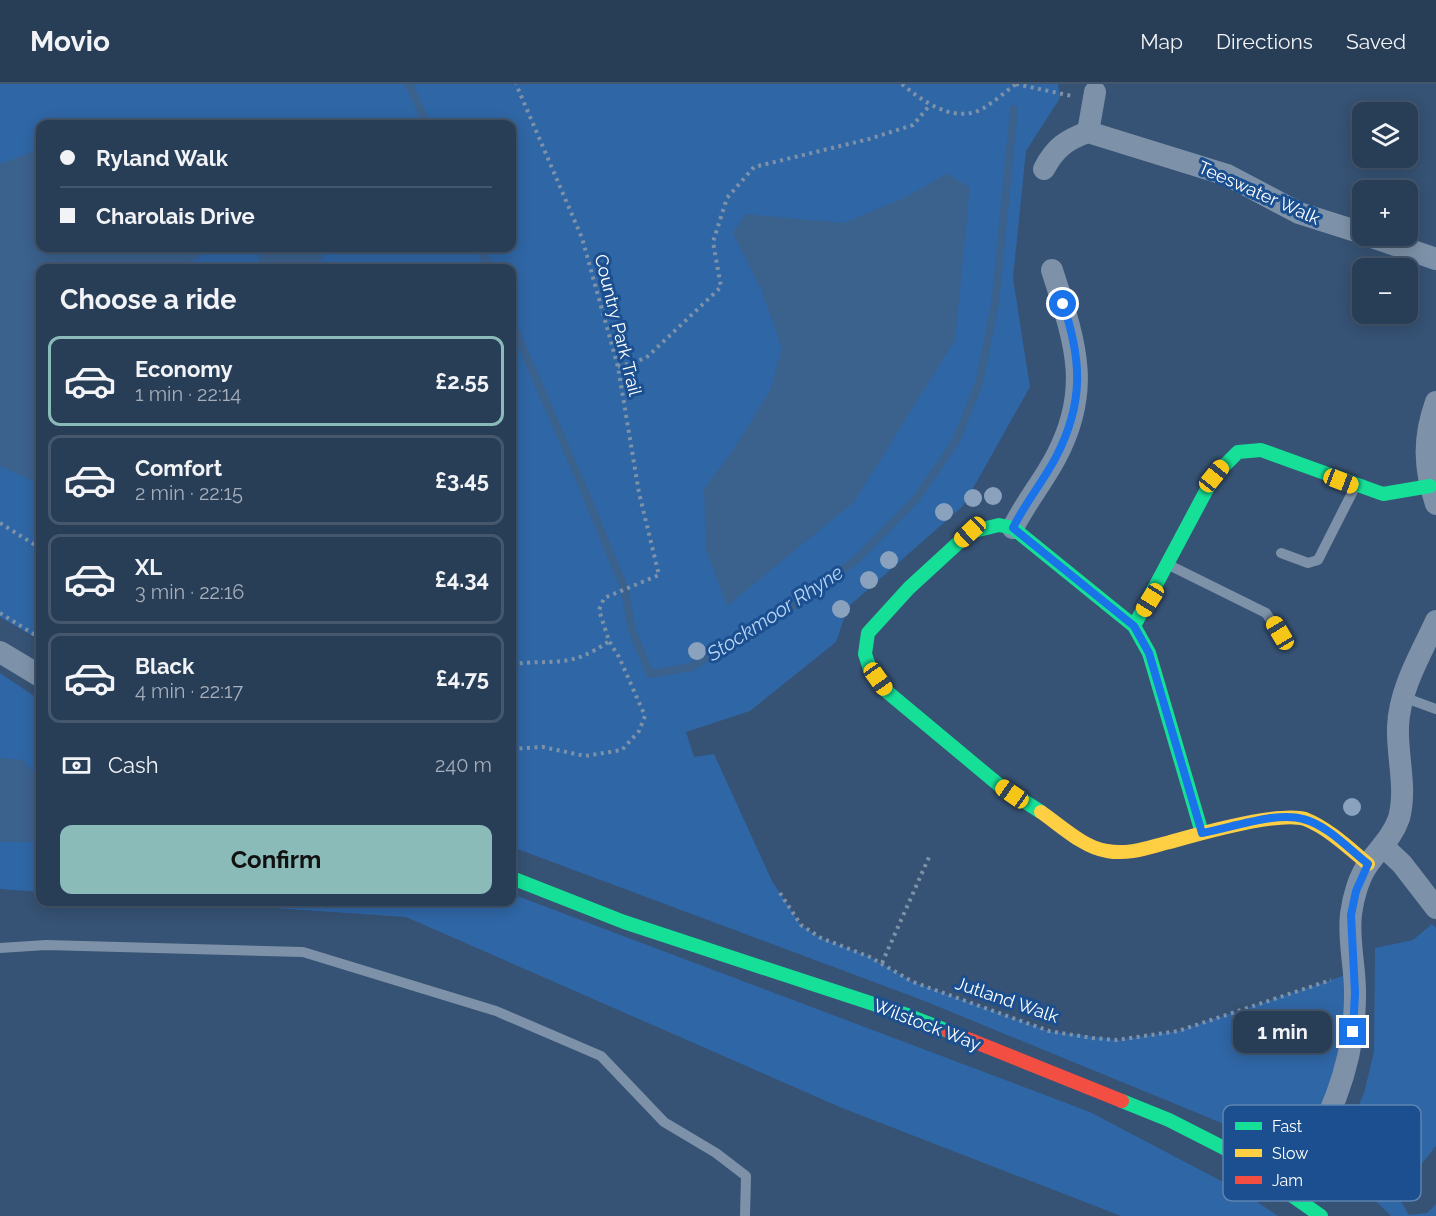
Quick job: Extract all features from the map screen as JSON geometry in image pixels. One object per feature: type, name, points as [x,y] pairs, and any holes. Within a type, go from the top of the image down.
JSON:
[{"type":"street","points":[[1044,169],[1053,151],[1069,138],[1088,132],[1094,96]]},
{"type":"street","name":"Teeswater Walk","points":[[1088,132],[1227,175],[1299,213],[1352,230]]},
{"type":"street","points":[[1398,246],[1436,259]]},
{"type":"street","points":[[1013,528],[1023,507],[1056,457],[1071,420],[1078,387],[1071,330],[1052,270]]},
{"type":"street","points":[[1134,626],[1214,476],[1238,452],[1261,450],[1355,486],[1383,494],[1433,495],[1425,463],[1426,441],[1436,402]]},
{"type":"street","points":[[1202,833],[1152,663],[1134,626],[1013,528],[986,526],[970,532],[909,588],[868,633],[865,654],[870,669],[885,690],[999,785],[1090,845],[1106,851],[1128,853],[1202,833],[1286,817],[1304,819],[1331,834],[1368,864]]},
{"type":"street","points":[[1332,1105],[1342,1084],[1354,1019],[1355,972],[1351,915],[1356,891],[1368,864],[1384,847],[1397,822],[1403,803],[1398,725],[1403,697],[1436,621]]},
{"type":"street","points":[[0,651],[36,674]]},
{"type":"street","points":[[1384,847],[1402,864],[1436,908]]},
{"type":"street","name":"Wilstock Way","points":[[516,880],[624,921],[907,1015],[1169,1120],[1223,1147]]},
{"type":"street","name":"Wilstock Way","points":[[1301,1201],[1321,1216]]},
{"type":"lane","points":[[1281,553],[1308,563],[1318,560],[1355,486]]},
{"type":"lane","points":[[1168,565],[1266,613],[1287,645]]},
{"type":"lane","points":[[1403,697],[1436,709]]},
{"type":"lane","points":[[0,948],[46,945],[303,952],[496,1011],[601,1056],[664,1122],[716,1153],[746,1176],[745,1216]]},
{"type":"path","name":"Country Park Trail","points":[[516,84],[582,238],[618,367],[639,493],[659,576],[604,598],[599,610],[609,641]]},
{"type":"path","points":[[902,84],[922,102],[954,113],[980,110],[1016,84],[1094,96]]},
{"type":"path","points":[[618,367],[646,358],[721,287],[713,242],[727,198],[754,167],[869,139],[913,124],[930,105]]},
{"type":"path","points":[[0,523],[36,546]]},
{"type":"path","points":[[0,612],[36,635]]},
{"type":"path","points":[[516,664],[573,661],[609,641],[619,657],[645,716],[639,731],[622,750],[585,756],[543,747],[516,749]]},
{"type":"path","points":[[882,963],[930,855]]},
{"type":"path","name":"Jutland Walk","points":[[780,893],[801,925],[821,938],[882,963],[913,982],[1049,1031],[1117,1040],[1178,1031],[1355,972]]},
{"type":"shaded area","points":[[0,84],[1058,84],[1060,98],[1026,151],[1013,278],[1030,387],[963,506],[848,607],[836,642],[750,711],[686,732],[694,757],[714,754],[772,881],[801,925],[821,938],[870,957],[913,982],[1049,1031],[1117,1040],[1178,1031],[1355,972],[1354,1019],[1325,1105],[1223,1105],[1223,1124],[922,1000],[516,848],[516,264],[36,264],[36,638],[0,617]]},
{"type":"shaded area","points":[[36,150],[36,252],[208,252],[186,264],[36,264],[36,482],[0,466],[0,164]]},
{"type":"shaded area","points":[[947,174],[970,187],[955,340],[854,502],[727,606],[706,550],[704,489],[733,450],[770,391],[782,348],[761,289],[733,233],[745,214],[844,223],[906,197]]},
{"type":"shaded area","points":[[258,252],[323,252],[322,259],[316,264],[259,264]]},
{"type":"shaded area","points":[[0,673],[36,697],[36,892],[0,889]]},
{"type":"shaded area","points":[[0,758],[23,760],[36,775],[36,842],[0,842]]},
{"type":"shaded area","points":[[516,896],[1090,1112],[1223,1182],[1223,1201],[1256,1201],[1278,1216],[1121,1216],[842,1108],[406,917],[245,906],[516,906]]},
{"type":"shaded area","points":[[1432,924],[1436,928],[1436,1146],[1421,1165],[1421,1105],[1359,1105],[1374,1052],[1375,948],[1413,940]]},
{"type":"shaded area","points":[[1376,1201],[1402,1201],[1409,1215],[1427,1213],[1436,1204],[1436,1216],[1391,1216]]},
{"type":"waterway","name":"Stockmoor Rhyne","points":[[409,84],[425,120]]},
{"type":"waterway","name":"Stockmoor Rhyne","points":[[516,332],[625,590],[632,630],[650,674],[691,667],[792,607],[857,559],[916,499],[956,441],[979,383],[995,305],[1014,109]]},
{"type":"waterway","name":"Stockmoor Rhyne","points":[[482,252],[487,264]]},
{"type":"traffic: fast","points":[[1134,626],[1214,476],[1238,452],[1261,450],[1383,494],[1430,486]]},
{"type":"traffic: fast","points":[[1041,812],[999,785],[885,690],[870,669],[865,654],[868,633],[909,588],[970,532],[999,525],[1013,528],[1134,626],[1149,653],[1202,833]]},
{"type":"traffic: fast","points":[[516,880],[624,922],[907,1015],[948,1031]]},
{"type":"traffic: fast","points":[[1122,1101],[1169,1120],[1223,1147]]},
{"type":"traffic: fast","points":[[1300,1201],[1321,1216]]},
{"type":"traffic: slow","points":[[1041,812],[1090,845],[1115,852],[1139,850],[1218,829],[1293,817],[1305,819],[1330,833],[1368,864]]},
{"type":"traffic: jam","points":[[948,1031],[1122,1101]]},
{"type":"route","points":[[1063,304],[1077,360],[1078,387],[1074,411],[1056,457],[1023,507],[1013,528],[1134,626],[1149,653],[1202,833],[1286,817],[1304,819],[1331,834],[1368,864],[1356,891],[1351,915],[1351,942],[1355,972],[1353,1032]]}]
